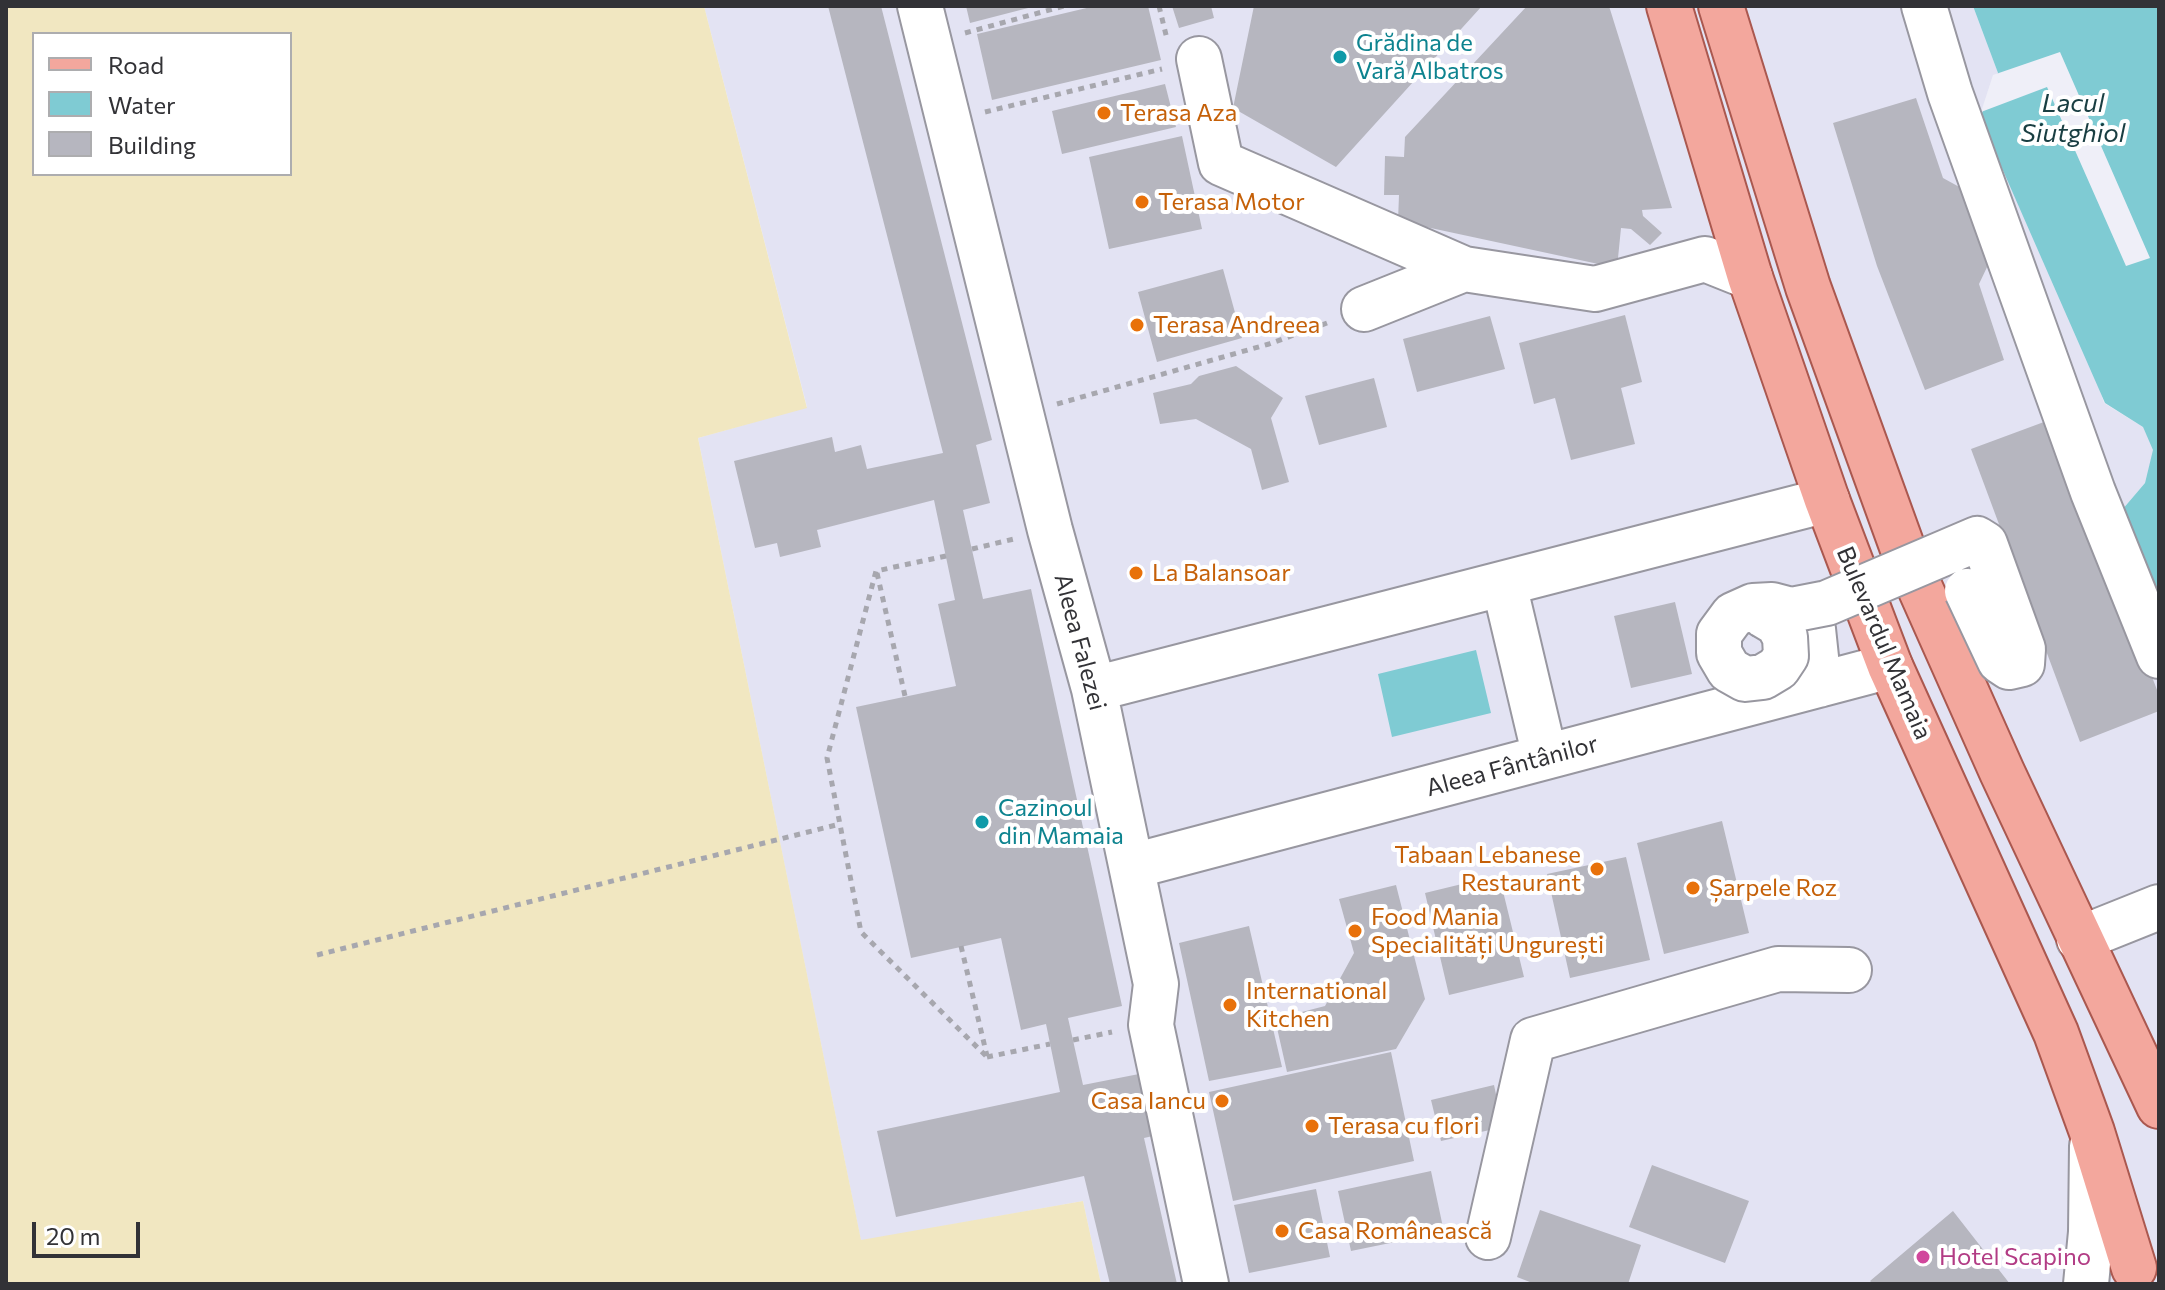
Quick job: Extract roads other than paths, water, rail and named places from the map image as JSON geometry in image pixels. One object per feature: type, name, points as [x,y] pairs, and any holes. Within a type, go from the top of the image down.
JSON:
[{"type":"main road","name":"Bulevardul Mamaia","points":[[1669,6],[1750,277],[1827,500],[1890,666],[2056,1033],[2092,1132],[2128,1279]]},
{"type":"main road","points":[[1721,6],[1808,287],[1889,513],[1948,599],[2079,939],[2159,1106]]},
{"type":"main road","points":[[2128,1279],[2140,1252],[2159,1232]]},
{"type":"street","points":[[1924,6],[1950,93],[2077,448],[2159,656]]},
{"type":"street","name":"Aleea Falezei","points":[[925,24],[1021,414],[1094,689],[1156,984],[1151,1025],[1206,1284]]},
{"type":"street","points":[[1186,62],[1221,163],[1464,269],[1595,289],[1705,259],[1750,277]]},
{"type":"street","points":[[1705,259],[1729,211]]},
{"type":"street","points":[[1364,309],[1464,269]]},
{"type":"street","points":[[1094,689],[1827,500]]},
{"type":"street","points":[[1819,685],[1813,629],[1771,610],[1762,612],[1778,624],[1785,637],[1786,656],[1778,668],[1763,677],[1745,679],[1729,670],[1719,653],[1719,634],[1733,615],[1753,606],[1772,605],[1791,610],[1827,603],[1977,539],[1985,544],[2023,649],[2022,664],[2009,667],[2000,661],[1948,599]]},
{"type":"street","points":[[1504,584],[1545,757]]},
{"type":"street","name":"Aleea Fântânilor","points":[[1133,866],[1890,666]]},
{"type":"street","points":[[2079,939],[2159,907]]},
{"type":"street","points":[[1488,1237],[1533,1040],[1778,969],[1849,970]]},
{"type":"street","points":[[2086,1284],[2091,1232],[2092,1132]]},
{"type":"water","name":"Lacul Siutghiol","points":[[1973,6],[2159,6],[2159,615],[2116,517],[2145,483],[2153,450],[2143,427],[2105,403],[1980,118],[1998,73]]},
{"type":"water","points":[[1476,650],[1491,713],[1392,737],[1378,674]]},
{"type":"place","name":"Grădina de Vară Albatros","points":[[1340,57]]},
{"type":"place","name":"Terasa Aza","points":[[1104,113]]},
{"type":"place","name":"Terasa Motor","points":[[1142,202]]},
{"type":"place","name":"Terasa Andreea","points":[[1137,325]]},
{"type":"place","name":"La Balansoar","points":[[1136,573]]},
{"type":"place","name":"Cazinoul din Mamaia","points":[[982,822]]},
{"type":"place","name":"Tabaan Lebanese Restaurant","points":[[1597,869]]},
{"type":"place","name":"Șarpele Roz","points":[[1693,888]]},
{"type":"place","name":"Food Mania Specialități Ungurești","points":[[1355,931]]},
{"type":"place","name":"International Kitchen","points":[[1230,1005]]},
{"type":"place","name":"Casa Iancu","points":[[1222,1101]]},
{"type":"place","name":"Terasa cu flori","points":[[1312,1126]]},
{"type":"place","name":"Casa Românească","points":[[1282,1231]]},
{"type":"place","name":"Hotel Scapino","points":[[1923,1257]]}]
